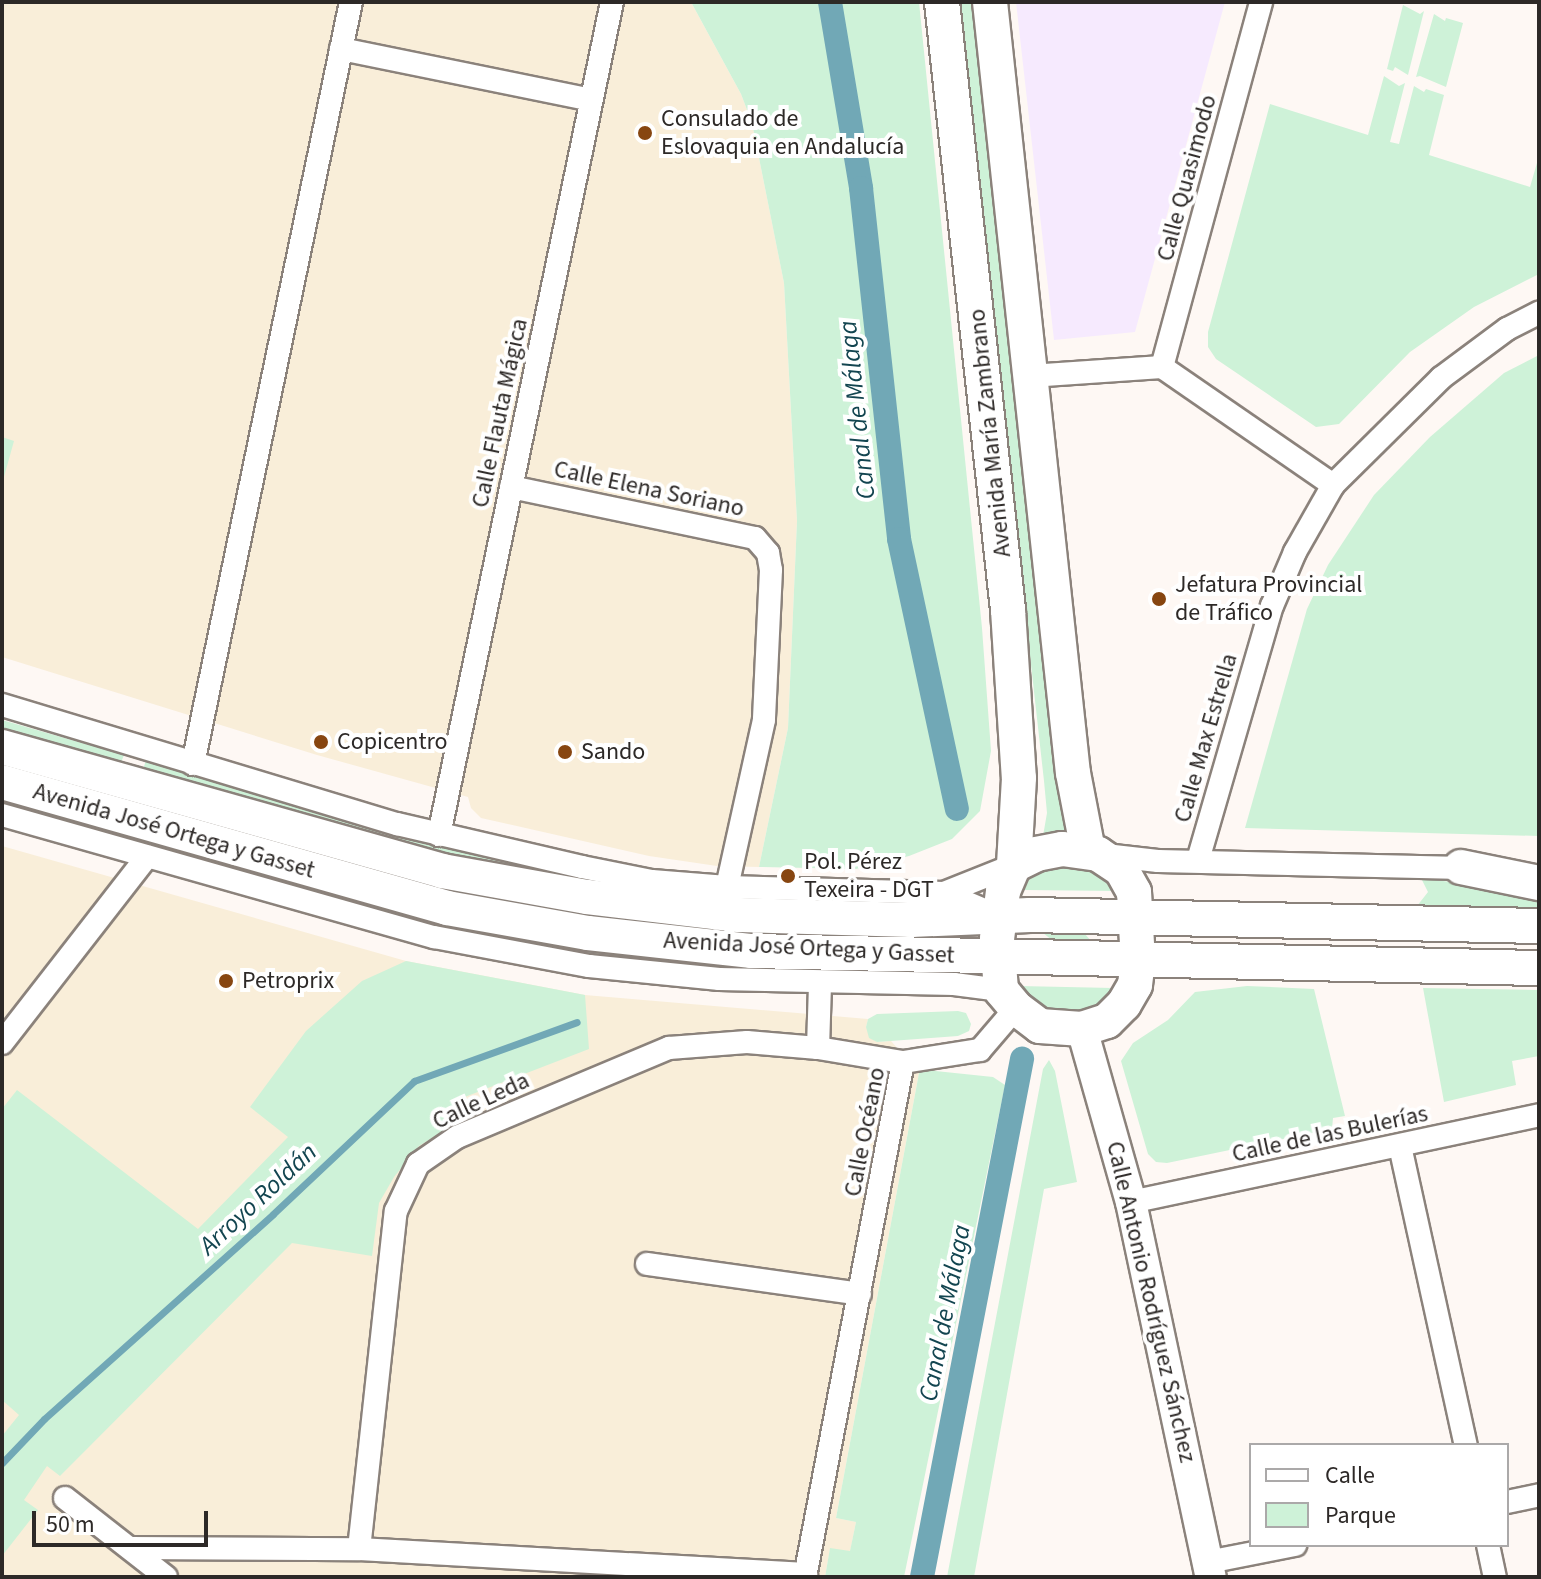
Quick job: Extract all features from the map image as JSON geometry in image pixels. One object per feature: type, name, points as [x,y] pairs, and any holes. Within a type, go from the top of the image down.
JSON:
[{"type":"main road","name":"Avenida María Zambrano","points":[[942,2],[1008,610],[1019,778],[1014,865],[1003,891],[999,917],[1005,985]]},
{"type":"main road","name":"Avenida María Zambrano","points":[[990,2],[1073,773],[1093,852]]},
{"type":"main road","name":"Avenida José Ortega y Gasset","points":[[2,747],[442,871],[587,897],[739,915],[911,920],[1137,917],[1539,926]]},
{"type":"main road","name":"Avenida José Ortega y Gasset","points":[[2,782],[447,908],[588,933],[752,951],[1005,985],[1138,961],[1539,968]]},
{"type":"main road","points":[[1005,985],[1040,1026],[1082,1029],[1107,1021],[1124,1004],[1135,985],[1138,961],[1134,892],[1122,870],[1093,852],[1062,849],[1037,854],[1014,865]]},
{"type":"main road","points":[[1461,867],[1539,883]]},
{"type":"main road","name":"Calle Antonio Rodríguez Sánchez","points":[[1082,1029],[1131,1202],[1210,1570]]},
{"type":"street","points":[[193,764],[351,2]]},
{"type":"street","name":"Calle Flauta Mágica","points":[[439,835],[612,2]]},
{"type":"street","name":"Calle Quasimodo","points":[[1162,367],[1261,2]]},
{"type":"street","points":[[341,49],[591,100]]},
{"type":"street","name":"Calle Max Estrella","points":[[1198,860],[1272,606],[1295,552],[1333,485],[1441,378],[1507,329],[1539,313]]},
{"type":"street","points":[[1030,376],[1162,367],[1333,485]]},
{"type":"street","name":"Calle Elena Soriano","points":[[511,487],[755,538],[768,553],[771,570],[764,720],[727,887]]},
{"type":"street","name":"Avenida José Ortega y Gasset","points":[[2,705],[439,835],[652,881],[727,887],[944,893],[999,917]]},
{"type":"street","name":"Avenida José Ortega y Gasset","points":[[2,815],[449,940],[589,966],[719,979],[820,984],[1005,985]]},
{"type":"street","points":[[1093,852],[1158,861],[1539,870]]},
{"type":"street","points":[[2,1043],[147,857]]},
{"type":"street","name":"Avenida José Ortega y Gasset","points":[[944,893],[1014,865]]},
{"type":"street","points":[[818,1048],[820,984]]},
{"type":"street","name":"Calle Océano","points":[[806,1576],[903,1062],[980,1050],[1005,985]]},
{"type":"street","name":"Calle Leda","points":[[359,1549],[396,1211],[418,1164],[457,1137],[669,1048],[747,1042],[818,1048],[903,1062]]},
{"type":"street","name":"Calle de las Bulerías","points":[[1131,1202],[1539,1115]]},
{"type":"street","points":[[1400,1146],[1466,1443]]},
{"type":"street","points":[[647,1264],[860,1294]]},
{"type":"street","points":[[1509,1502],[1539,1495]]},
{"type":"street","points":[[65,1498],[166,1577]]},
{"type":"street","points":[[1210,1570],[1288,1547]]},
{"type":"street","points":[[1488,1547],[1495,1577]]},
{"type":"street","points":[[130,1548],[359,1549],[806,1576]]},
{"type":"shaded area","points":[[2,2],[691,2],[741,94],[752,123],[784,283],[797,521],[788,728],[759,867],[717,866],[649,856],[481,818],[471,808],[468,797],[317,755],[2,657]]},
{"type":"shaded area","points":[[1016,2],[1225,2],[1135,332],[1054,340]]},
{"type":"shaded area","points":[[2,846],[406,961],[585,995],[868,1019],[866,1027],[877,1042],[891,1041],[919,1073],[836,1518],[856,1522],[850,1552],[830,1549],[825,1577],[2,1577]]},
{"type":"green space","points":[[691,2],[919,2],[982,628],[991,751],[980,811],[952,839],[909,856],[856,869],[759,867],[788,728],[797,521],[784,283],[752,123],[741,94]]},
{"type":"green space","points":[[957,2],[974,2],[1057,779],[1071,832],[1043,836],[1047,813],[1044,781]]},
{"type":"green space","points":[[1403,5],[1420,14],[1424,11],[1408,75],[1395,67],[1393,71],[1387,69]]},
{"type":"green space","points":[[1434,14],[1445,21],[1446,18],[1463,23],[1446,87],[1416,77]]},
{"type":"green space","points":[[1384,76],[1399,86],[1405,83],[1390,142],[1399,144],[1414,86],[1424,92],[1426,89],[1444,95],[1429,155],[1530,187],[1539,156],[1539,274],[1474,307],[1410,352],[1339,424],[1316,427],[1216,359],[1208,347],[1208,332],[1270,104],[1368,135]]},
{"type":"green space","points":[[1539,355],[1539,836],[1245,828],[1307,609],[1328,565],[1374,495],[1430,437],[1504,373]]},
{"type":"green space","points":[[2,437],[14,441],[2,484]]},
{"type":"green space","points":[[2,720],[124,755],[120,765],[2,731]]},
{"type":"green space","points":[[146,760],[438,845],[665,897],[439,856],[142,773]]},
{"type":"green space","points":[[2,795],[102,824],[100,833],[2,805]]},
{"type":"green space","points":[[125,831],[254,869],[898,965],[898,972],[734,968],[572,951],[445,928],[122,840]]},
{"type":"green space","points":[[1075,862],[1104,875],[1116,891],[1024,890],[1028,878],[1037,871]]},
{"type":"green space","points":[[1421,878],[1539,894],[1539,908],[1417,906],[1428,892]]},
{"type":"green space","points":[[1083,932],[1094,944],[1056,943],[1043,933]]},
{"type":"green space","points":[[406,961],[585,995],[589,1049],[457,1100],[461,1120],[419,1146],[394,1177],[379,1203],[372,1256],[292,1243],[60,1476],[47,1466],[24,1500],[38,1510],[2,1556],[2,1436],[19,1415],[2,1400],[2,1109],[17,1090],[198,1229],[288,1137],[250,1107],[306,1031],[362,981]]},
{"type":"green space","points":[[1019,986],[1113,988],[1102,1002],[1083,1011],[1065,1012],[1046,1008],[1030,999]]},
{"type":"green space","points":[[1247,986],[1314,989],[1345,1116],[1333,1118],[1332,1129],[1167,1163],[1156,1162],[1148,1154],[1121,1061],[1133,1043],[1168,1020],[1195,992]]},
{"type":"green space","points":[[1423,988],[1539,990],[1539,1056],[1512,1061],[1516,1085],[1444,1102]]},
{"type":"green space","points":[[966,1013],[971,1024],[969,1031],[958,1036],[877,1042],[869,1038],[866,1027],[868,1019],[877,1014]]},
{"type":"green space","points":[[1049,1060],[1055,1071],[1077,1182],[1044,1189],[974,1577],[947,1577],[1043,1069]]},
{"type":"green space","points":[[926,1070],[993,1077],[1005,1085],[904,1577],[825,1577],[830,1548],[850,1551],[856,1522],[836,1518],[919,1073]]},
{"type":"waterway","name":"Canal de Málaga","points":[[830,2],[861,188],[899,539],[957,809]]},
{"type":"waterway","name":"Arroyo Roldán","points":[[2,1463],[44,1419],[273,1214],[414,1081],[577,1022]]},
{"type":"waterway","name":"Canal de Málaga","points":[[922,1577],[1022,1059]]},
{"type":"place","name":"Consulado de Eslovaquia en Andalucía","points":[[645,133]]},
{"type":"place","name":"Jefatura Provincial de Tráfico","points":[[1159,599]]},
{"type":"place","name":"Copicentro","points":[[321,742]]},
{"type":"place","name":"Sando","points":[[565,752]]},
{"type":"place","name":"Pol. Pérez Texeira - DGT","points":[[788,876]]},
{"type":"place","name":"Petroprix","points":[[226,981]]}]
